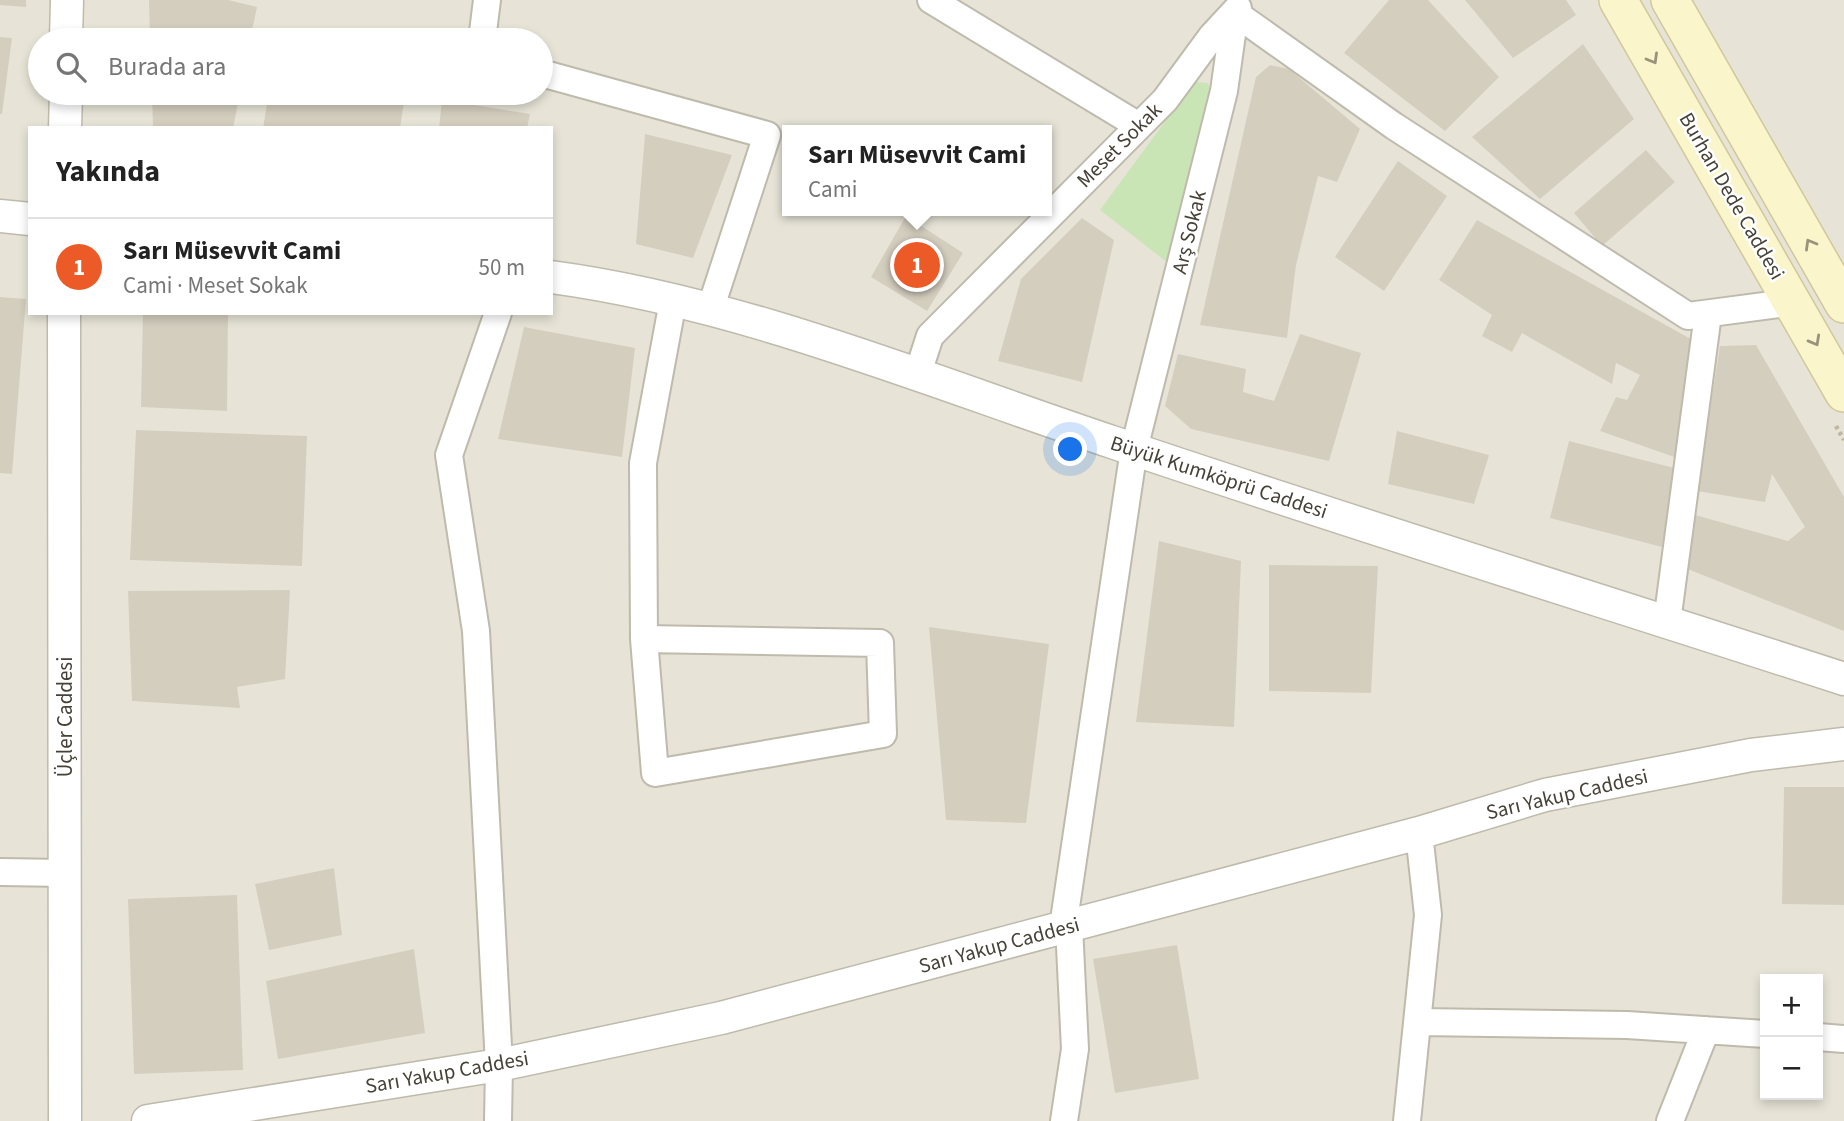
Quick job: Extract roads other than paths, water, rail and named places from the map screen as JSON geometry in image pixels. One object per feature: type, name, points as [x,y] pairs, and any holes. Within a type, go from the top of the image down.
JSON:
[{"type":"main road","name":"Burhan Dede Caddesi","points":[[1618,0],[1844,393]]},
{"type":"main road","name":"Burhan Dede Caddesi","points":[[1670,0],[1844,304]]},
{"type":"street","points":[[66,28],[67,0]]},
{"type":"street","points":[[484,28],[487,0]]},
{"type":"street","points":[[931,0],[1139,126]]},
{"type":"street","points":[[1239,7],[1395,126],[1688,316],[1794,302]]},
{"type":"street","name":"Meset Sokak","points":[[1052,213],[1165,100],[1212,36],[1239,7]]},
{"type":"street","name":"Arş Sokak","points":[[1064,1121],[1075,1049],[1066,927],[1134,449],[1224,91],[1239,7]]},
{"type":"street","points":[[553,76],[767,135],[710,310]]},
{"type":"street","points":[[65,126],[66,105]]},
{"type":"street","points":[[0,216],[28,219]]},
{"type":"street","name":"Meset Sokak","points":[[917,376],[930,336],[1049,216]]},
{"type":"street","name":"Büyük Kumköprü Caddesi","points":[[553,277],[710,310],[1844,679]]},
{"type":"street","points":[[644,639],[880,643],[883,734],[654,773],[644,639],[643,463],[673,301]]},
{"type":"street","points":[[1667,622],[1708,314]]},
{"type":"street","name":"Üçler Caddesi","points":[[64,315],[65,1121]]},
{"type":"street","points":[[497,315],[449,455],[476,631],[499,1065],[498,1121]]},
{"type":"street","name":"Sarı Yakup Caddesi","points":[[148,1121],[499,1065],[721,1018],[1419,833],[1545,795],[1751,755],[1844,744]]},
{"type":"street","points":[[1407,1121],[1428,915],[1419,833]]},
{"type":"street","points":[[0,872],[66,873]]},
{"type":"street","points":[[1418,1022],[1627,1025],[1760,1034]]},
{"type":"street","points":[[1670,1121],[1706,1030]]},
{"type":"street","points":[[1823,1037],[1844,1039]]},
{"type":"place","name":"Sarı Müsevvit Cami","points":[[917,265]]}]
